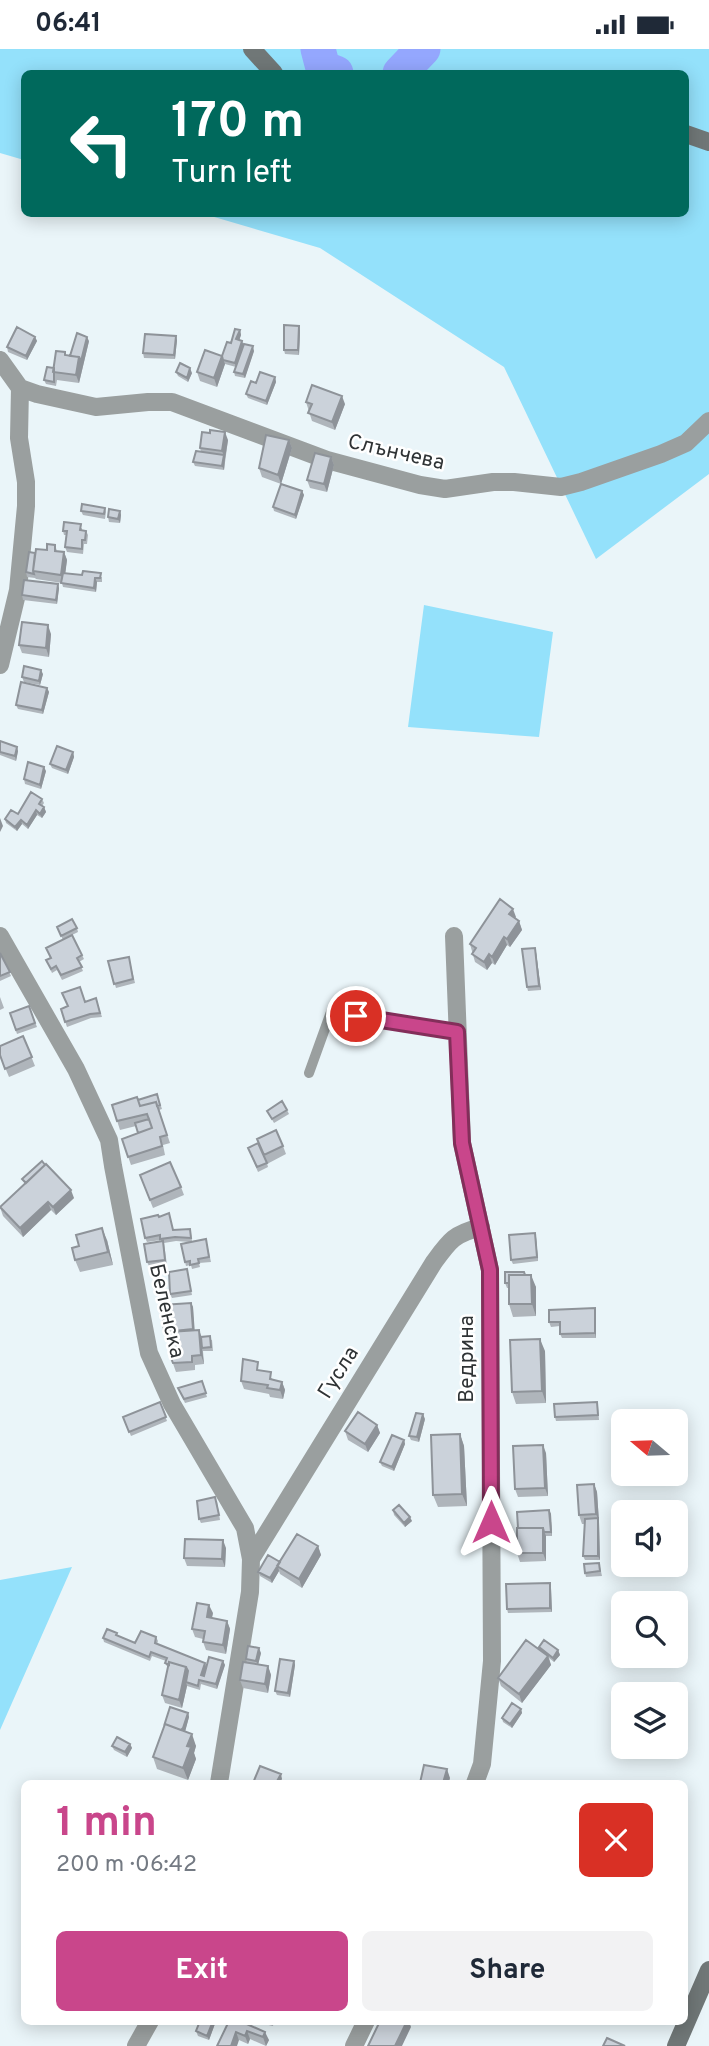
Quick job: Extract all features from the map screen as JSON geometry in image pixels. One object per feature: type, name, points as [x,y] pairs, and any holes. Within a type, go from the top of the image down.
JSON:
[{"type":"main road","points":[[252,49],[271,70]]},
{"type":"main road","points":[[689,135],[709,142]]},
{"type":"main road","points":[[688,2018],[709,1970]]},
{"type":"main road","points":[[676,2046],[685,2025]]},
{"type":"street","points":[[0,360],[20,389],[19,438],[26,482],[18,590],[0,665]]},
{"type":"street","name":"Слънчева","points":[[20,389],[96,407],[148,401],[172,402],[327,460],[445,489],[493,482],[561,487],[581,482],[686,443],[709,421]]},
{"type":"street","name":"Беленска","points":[[0,936],[76,1069],[109,1140],[149,1353],[172,1404],[245,1528],[251,1559],[250,1592],[219,1780]]},
{"type":"street","name":"Ведрина","points":[[454,936],[462,1143],[490,1270],[492,1661],[482,1764],[475,1780]]},
{"type":"street","name":"Гусла","points":[[251,1559],[433,1262],[451,1240],[463,1232],[481,1227]]},
{"type":"street","points":[[136,2046],[148,2025]]},
{"type":"street","points":[[354,2046],[364,2025]]},
{"type":"lane","points":[[309,1073],[331,1012],[457,1032]]},
{"type":"shaded area","points":[[0,49],[709,49],[709,474],[596,559],[504,367],[320,248],[214,217],[689,217],[689,70],[21,70],[21,159],[0,153]]},
{"type":"shaded area","points":[[424,605],[553,632],[539,737],[408,727]]},
{"type":"shaded area","points":[[72,1567],[0,1730],[0,1580]]},
{"type":"building","points":[[284,325],[299,326],[298,350],[284,350]]},
{"type":"building","points":[[17,327],[35,337],[26,356],[7,347]]},
{"type":"building","points":[[235,329],[240,330],[236,339],[242,341],[235,363],[223,360],[222,356],[227,342],[231,343]]},
{"type":"building","points":[[77,333],[87,337],[81,361],[79,357],[70,356]]},
{"type":"building","points":[[145,334],[176,336],[174,355],[143,353]]},
{"type":"building","points":[[244,344],[253,346],[243,374],[234,372]]},
{"type":"building","points":[[205,350],[222,356],[214,378],[197,372]]},
{"type":"building","points":[[56,351],[79,357],[76,375],[53,372]]},
{"type":"building","points":[[180,363],[190,368],[187,378],[176,372]]},
{"type":"building","points":[[47,367],[54,368],[54,382],[44,380]]},
{"type":"building","points":[[260,372],[275,377],[266,401],[246,394],[251,381],[256,383]]},
{"type":"building","points":[[312,385],[342,396],[332,422],[308,413],[312,404],[306,402]]},
{"type":"building","points":[[210,430],[225,432],[222,451],[200,448],[202,432],[210,433]]},
{"type":"building","points":[[266,435],[289,440],[278,475],[259,468]]},
{"type":"building","points":[[196,451],[224,455],[222,466],[193,462]]},
{"type":"building","points":[[315,453],[331,457],[324,484],[307,480]]},
{"type":"building","points":[[281,484],[302,491],[295,515],[273,507]]},
{"type":"building","points":[[82,504],[105,508],[104,514],[81,511]]},
{"type":"building","points":[[109,509],[120,511],[118,519],[108,517]]},
{"type":"building","points":[[64,522],[81,524],[80,530],[86,531],[82,549],[65,547],[67,531],[63,531]]},
{"type":"building","points":[[47,544],[55,545],[55,551],[64,552],[61,575],[33,571],[36,549],[47,550]]},
{"type":"building","points":[[29,552],[35,553],[34,574],[26,572]]},
{"type":"building","points":[[83,571],[101,573],[100,578],[95,578],[94,588],[61,583],[63,573],[82,575]]},
{"type":"building","points":[[24,580],[58,584],[56,600],[22,595]]},
{"type":"building","points":[[22,622],[48,625],[46,648],[19,645]]},
{"type":"building","points":[[24,666],[41,670],[39,681],[22,677]]},
{"type":"building","points":[[21,682],[47,688],[42,710],[16,705]]},
{"type":"building","points":[[0,741],[17,747],[15,756],[0,752]]},
{"type":"building","points":[[57,746],[73,752],[66,770],[50,764]]},
{"type":"building","points":[[28,762],[44,767],[40,785],[24,779]]},
{"type":"building","points":[[31,792],[42,799],[39,804],[44,807],[40,814],[36,810],[27,825],[21,820],[15,827],[5,819],[11,810],[18,814]]},
{"type":"building","points":[[500,899],[513,909],[509,914],[519,921],[507,939],[504,937],[492,957],[489,954],[484,962],[472,954],[476,948],[470,944]]},
{"type":"building","points":[[72,919],[77,928],[61,936],[57,927]]},
{"type":"building","points":[[72,935],[82,955],[77,958],[82,967],[61,975],[56,966],[51,969],[46,960],[51,958],[46,948]]},
{"type":"building","points":[[535,948],[539,986],[527,987],[522,949]]},
{"type":"building","points":[[0,953],[10,972],[0,976]]},
{"type":"building","points":[[129,957],[133,979],[114,984],[108,961]]},
{"type":"building","points":[[80,987],[85,1002],[96,998],[100,1013],[65,1022],[61,1009],[68,1006],[62,993]]},
{"type":"building","points":[[29,1006],[35,1023],[16,1030],[10,1013]]},
{"type":"building","points":[[23,1036],[32,1057],[5,1069],[0,1046]]},
{"type":"building","points":[[157,1094],[160,1105],[157,1106],[156,1102],[140,1106],[138,1100]]},
{"type":"building","points":[[137,1097],[140,1106],[156,1102],[167,1135],[160,1137],[162,1146],[128,1157],[122,1139],[152,1128],[147,1114],[117,1121],[112,1105]]},
{"type":"building","points":[[282,1101],[287,1110],[272,1119],[267,1111]]},
{"type":"building","points":[[149,1119],[152,1128],[138,1133],[135,1123]]},
{"type":"building","points":[[276,1130],[283,1146],[264,1155],[257,1139]]},
{"type":"building","points":[[258,1143],[267,1163],[257,1167],[248,1148]]},
{"type":"building","points":[[42,1161],[45,1165],[26,1183],[22,1179]]},
{"type":"building","points":[[170,1162],[181,1187],[150,1200],[140,1175]]},
{"type":"building","points":[[46,1164],[71,1190],[53,1207],[48,1202],[20,1228],[0,1207]]},
{"type":"building","points":[[169,1213],[173,1230],[190,1229],[191,1238],[160,1239],[160,1235],[145,1238],[141,1219]]},
{"type":"building","points":[[102,1228],[108,1252],[75,1260],[72,1248],[79,1246],[76,1235]]},
{"type":"building","points":[[535,1233],[537,1257],[511,1260],[509,1235]]},
{"type":"building","points":[[206,1239],[209,1257],[198,1259],[199,1263],[190,1265],[190,1261],[185,1262],[181,1244]]},
{"type":"building","points":[[163,1241],[165,1260],[147,1262],[144,1244]]},
{"type":"building","points":[[187,1269],[191,1291],[170,1294],[169,1272]]},
{"type":"building","points":[[505,1272],[524,1272],[525,1275],[509,1275],[509,1283],[505,1283]]},
{"type":"building","points":[[509,1275],[531,1275],[532,1304],[509,1304]]},
{"type":"building","points":[[191,1303],[193,1329],[164,1332],[162,1305]]},
{"type":"building","points":[[595,1308],[595,1333],[560,1334],[560,1322],[549,1322],[549,1310]]},
{"type":"building","points":[[199,1330],[201,1355],[192,1356],[192,1362],[173,1363],[169,1332]]},
{"type":"building","points":[[210,1336],[211,1347],[202,1348],[201,1337]]},
{"type":"building","points":[[540,1339],[542,1391],[512,1392],[510,1340]]},
{"type":"building","points":[[243,1359],[258,1362],[257,1370],[271,1372],[270,1379],[282,1382],[280,1390],[267,1388],[268,1385],[241,1381]]},
{"type":"building","points":[[202,1381],[206,1393],[184,1399],[178,1388]]},
{"type":"building","points":[[160,1402],[166,1417],[129,1432],[123,1417]]},
{"type":"building","points":[[597,1402],[598,1415],[555,1417],[554,1404]]},
{"type":"building","points":[[358,1412],[377,1425],[365,1444],[345,1431]]},
{"type":"building","points":[[416,1413],[423,1414],[417,1437],[409,1436]]},
{"type":"building","points":[[460,1434],[462,1494],[433,1495],[431,1435]]},
{"type":"building","points":[[392,1435],[404,1440],[392,1467],[380,1462]]},
{"type":"building","points":[[543,1445],[545,1488],[515,1489],[513,1446]]},
{"type":"building","points":[[594,1484],[596,1514],[579,1515],[577,1485]]},
{"type":"building","points":[[215,1497],[219,1515],[199,1519],[197,1501]]},
{"type":"building","points":[[399,1505],[410,1517],[404,1523],[393,1510]]},
{"type":"building","points":[[549,1510],[551,1532],[544,1532],[543,1528],[518,1528],[517,1512]]},
{"type":"building","points":[[598,1518],[598,1556],[583,1556],[585,1519]]},
{"type":"building","points":[[517,1528],[543,1528],[543,1553],[517,1553]]},
{"type":"building","points":[[297,1534],[318,1546],[299,1579],[277,1566]]},
{"type":"building","points":[[185,1539],[223,1540],[222,1559],[184,1558]]},
{"type":"building","points":[[268,1555],[280,1562],[270,1578],[258,1572]]},
{"type":"building","points":[[599,1563],[600,1571],[585,1573],[584,1564]]},
{"type":"building","points":[[550,1583],[550,1608],[507,1609],[506,1584]]},
{"type":"building","points":[[197,1603],[209,1605],[207,1617],[227,1621],[223,1645],[203,1642],[205,1631],[192,1629]]},
{"type":"building","points":[[107,1629],[135,1643],[141,1631],[156,1637],[155,1643],[205,1663],[201,1675],[204,1676],[209,1657],[223,1661],[216,1684],[199,1680],[198,1686],[186,1682],[186,1667],[169,1662],[169,1665],[165,1663],[167,1658],[151,1652],[149,1657],[103,1638]]},
{"type":"building","points":[[526,1640],[548,1656],[519,1694],[498,1678]]},
{"type":"building","points":[[544,1640],[558,1650],[553,1658],[539,1647]]},
{"type":"building","points":[[248,1646],[259,1648],[256,1661],[246,1659]]},
{"type":"building","points":[[280,1659],[294,1661],[288,1693],[275,1691]]},
{"type":"building","points":[[169,1662],[186,1667],[179,1700],[162,1695]]},
{"type":"building","points":[[243,1662],[268,1666],[265,1684],[240,1680]]},
{"type":"building","points":[[512,1703],[521,1709],[510,1724],[502,1718]]},
{"type":"building","points":[[170,1707],[188,1713],[181,1730],[165,1724],[164,1726]]},
{"type":"building","points":[[165,1724],[192,1734],[187,1746],[191,1747],[183,1768],[153,1757]]},
{"type":"building","points":[[117,1737],[130,1744],[125,1752],[112,1746]]},
{"type":"building","points":[[424,1765],[447,1769],[444,1780],[421,1780]]},
{"type":"building","points":[[260,1766],[281,1774],[278,1780],[254,1780]]},
{"type":"building","points":[[198,2025],[211,2025],[207,2036],[196,2031]]},
{"type":"building","points":[[227,2025],[249,2025],[265,2032],[263,2037],[247,2031],[245,2036],[236,2032],[231,2046],[217,2046]]},
{"type":"building","points":[[378,2025],[405,2025],[395,2046],[368,2046]]},
{"type":"building","points":[[607,2038],[625,2046],[603,2046]]},
{"type":"waterway","points":[[318,49],[323,68],[328,70]]},
{"type":"waterway","points":[[403,70],[423,49]]},
{"type":"route","points":[[356,1016],[457,1032],[462,1143],[490,1270],[491,1522]]}]
